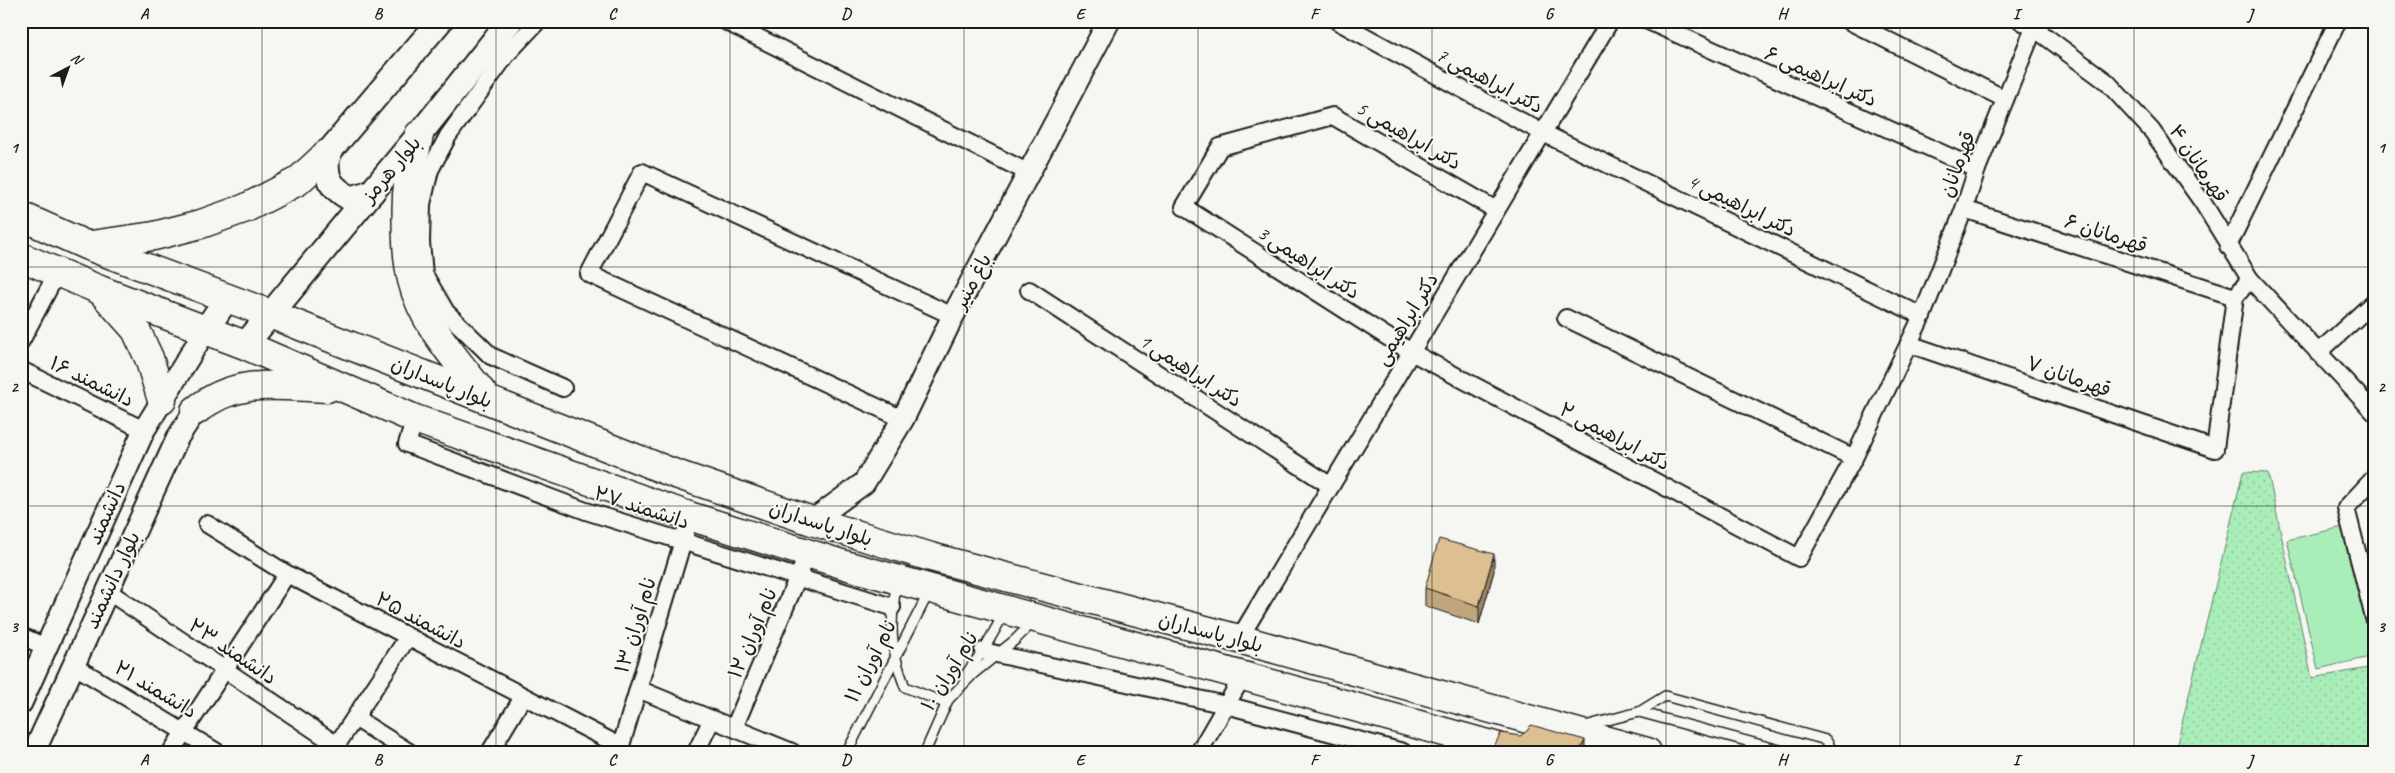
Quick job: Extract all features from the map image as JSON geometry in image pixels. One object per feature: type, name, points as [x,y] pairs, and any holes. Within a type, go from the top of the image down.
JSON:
[{"type":"highway","points":[[420,135],[407,194],[407,232],[412,280],[427,317],[488,400]]},
{"type":"highway","points":[[88,246],[154,236],[201,224],[246,208],[298,181],[326,154]]},
{"type":"highway","name":"بلوار پاسداران","points":[[21,216],[88,246],[270,314],[673,473],[812,521],[958,565],[1239,639],[1647,752]]},
{"type":"highway","name":"بلوار پاسداران","points":[[21,257],[100,290],[244,345],[340,388],[686,529],[808,553],[930,589],[1516,752]]},
{"type":"highway","points":[[100,290],[136,330],[149,358],[162,400]]},
{"type":"highway","points":[[195,411],[211,398],[232,389],[254,386],[340,388]]},
{"type":"main road","points":[[372,192],[351,199],[334,190],[325,172],[326,154],[440,21]]},
{"type":"main road","name":"بلوار هرمز","points":[[244,345],[420,135],[510,21]]},
{"type":"main road","points":[[204,331],[227,298]]},
{"type":"street","points":[[538,21],[507,54],[448,136],[430,170],[422,204],[420,242],[424,274],[446,312],[491,356],[563,388]]},
{"type":"street","points":[[725,21],[1029,173]]},
{"type":"street","name":"باغ منیر","points":[[812,521],[864,483],[902,419],[953,316],[1109,21]]},
{"type":"street","name":"دکتر ابراهیمی 7","points":[[1337,21],[1543,133]]},
{"type":"street","name":"دکتر ابراهیمی","points":[[1239,639],[1610,21]]},
{"type":"street","name":"دکتر ابراهیمی ۶","points":[[1648,21],[1977,169]]},
{"type":"street","points":[[1850,21],[2005,99]]},
{"type":"street","points":[[2228,246],[2338,21]]},
{"type":"street","name":"قهرمانان","points":[[1799,558],[1854,458],[1922,316],[2005,99],[2027,25]]},
{"type":"street","name":"قهرمانان ۴","points":[[2027,25],[2107,82],[2152,131],[2203,204],[2250,278],[2374,412]]},
{"type":"street","name":"دکتر ابراهیمی 5","points":[[1184,207],[1220,147],[1333,116],[1496,210]]},
{"type":"street","name":"دکتر ابراهیمی 4","points":[[1543,133],[1922,316]]},
{"type":"street","points":[[902,419],[589,274],[642,172],[953,316]]},
{"type":"street","name":"دکتر ابراهیمی 3","points":[[1184,207],[1411,352]]},
{"type":"street","name":"قهرمانان ۶","points":[[1964,209],[2235,297]]},
{"type":"street","points":[[21,341],[58,272]]},
{"type":"street","points":[[2235,297],[2250,278]]},
{"type":"street","name":"دکتر ابراهیمی 1","points":[[1029,290],[1331,486]]},
{"type":"street","name":"قهرمانان ۷","points":[[1909,344],[2215,449],[2235,297]]},
{"type":"street","points":[[2318,353],[2374,302]]},
{"type":"street","points":[[1566,318],[1854,458]]},
{"type":"street","name":"دانشمند","points":[[21,703],[144,430],[204,331]]},
{"type":"street","name":"دکتر ابراهیمی ۲","points":[[1411,352],[1799,558]]},
{"type":"street","name":"دانشمند ۱۶","points":[[21,370],[144,430]]},
{"type":"street","name":"بلوار دانشمند","points":[[34,751],[106,590],[178,437],[195,411]]},
{"type":"street","points":[[2374,478],[2346,508],[2374,618]]},
{"type":"street","name":"دانشمند ۲۵","points":[[207,524],[287,574],[620,749]]},
{"type":"street","name":"دانشمند ۲۷","points":[[686,529],[798,579],[892,608]]},
{"type":"street","name":"نام آوران ۱۳","points":[[620,749],[686,529]]},
{"type":"street","name":"نام آوران ۱۲","points":[[734,728],[808,553]]},
{"type":"street","points":[[172,752],[287,574]]},
{"type":"street","name":"دانشمند ۲۳","points":[[106,590],[334,748]]},
{"type":"street","points":[[21,636],[46,647]]},
{"type":"street","points":[[334,748],[408,637]]},
{"type":"street","points":[[991,652],[1226,705],[1403,752],[1420,725]]},
{"type":"street","name":"دانشمند ۲۱","points":[[73,665],[186,731],[217,752]]},
{"type":"street","points":[[1198,752],[1243,676]]},
{"type":"street","points":[[638,689],[734,728],[782,750]]},
{"type":"street","points":[[490,752],[523,697]]},
{"type":"street","points":[[354,718],[409,752]]},
{"type":"street","points":[[696,752],[712,719]]},
{"type":"lane","points":[[898,580],[892,608],[891,631],[895,660],[906,687],[946,703],[991,652],[1036,618]]},
{"type":"lane","name":"نام آوران ۱۱","points":[[847,752],[930,589]]},
{"type":"lane","name":"نام آوران ۱۰","points":[[924,752],[946,703],[991,652],[1006,610]]},
{"type":"lane","points":[[1571,731],[1639,712],[1665,696],[1826,740],[1833,752]]},
{"type":"lane","points":[[1639,712],[1787,752]]},
{"type":"green space","points":[[2243,472],[2268,473],[2312,678],[2374,667],[2374,752],[2175,752]]},
{"type":"green space","points":[[2347,526],[2374,637],[2374,656],[2318,669],[2287,540]]},
{"type":"building","points":[[1439,539],[1494,554],[1479,606],[1425,588]]},
{"type":"building","points":[[1531,725],[1585,740],[1579,752],[1491,752],[1501,733],[1520,736]]}]
